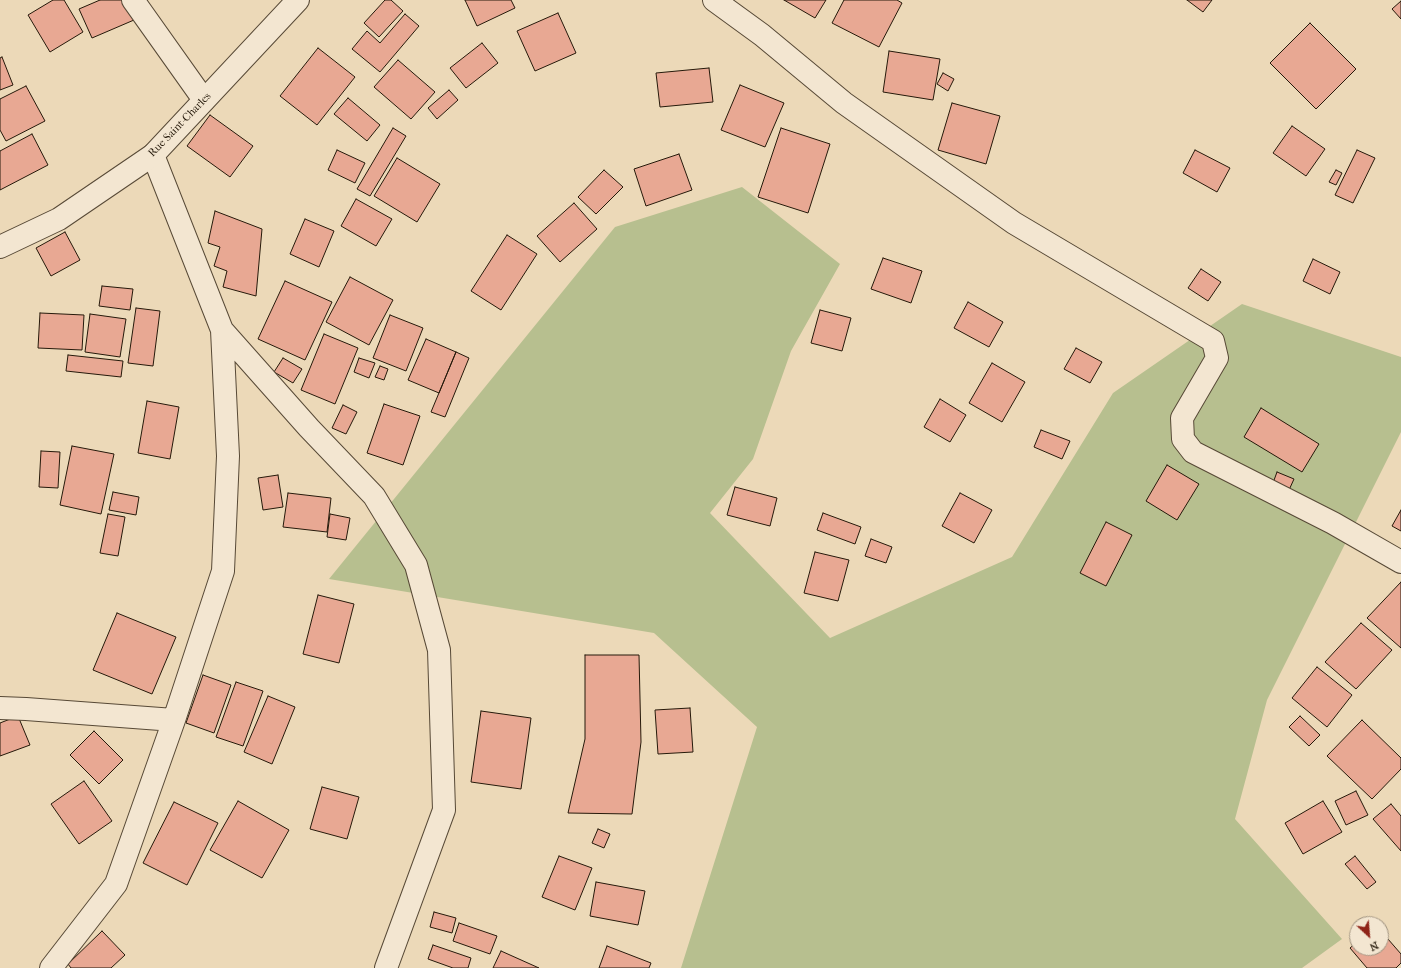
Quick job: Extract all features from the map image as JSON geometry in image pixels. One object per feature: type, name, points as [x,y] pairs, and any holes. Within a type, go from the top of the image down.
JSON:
[{"type":"street","points":[[133,0],[204,100]]},
{"type":"street","name":"Rue Saint-Charles","points":[[0,247],[59,219],[153,155],[298,0]]},
{"type":"street","points":[[714,0],[762,35],[844,103],[1014,224],[1213,341],[1217,358],[1182,418],[1183,439],[1193,452],[1333,523],[1401,562]]},
{"type":"street","points":[[51,968],[116,884],[174,720],[223,571],[228,456],[222,330],[153,155]]},
{"type":"street","points":[[222,330],[309,428],[374,496],[416,565],[439,650],[444,810],[386,968]]},
{"type":"street","points":[[0,708],[26,708],[174,720]]},
{"type":"green space","points":[[742,187],[840,264],[791,351],[753,459],[710,513],[830,638],[1012,557],[1113,393],[1242,304],[1401,357],[1401,432],[1267,700],[1235,819],[1342,939],[1302,968],[681,968],[757,727],[654,633],[329,579],[615,227]]},
{"type":"building","points":[[53,0],[64,0],[83,32],[50,52],[28,15]]},
{"type":"building","points":[[100,0],[125,0],[134,20],[92,38],[79,9]]},
{"type":"building","points":[[385,0],[391,0],[403,11],[379,37],[364,23]]},
{"type":"building","points":[[465,0],[511,0],[515,8],[477,26]]},
{"type":"building","points":[[784,0],[826,0],[815,18]]},
{"type":"building","points":[[844,0],[897,0],[902,3],[879,47],[832,23]]},
{"type":"building","points":[[1187,0],[1212,0],[1203,12]]},
{"type":"building","points":[[1401,1],[1401,19],[1392,9]]},
{"type":"building","points":[[558,13],[576,53],[535,71],[517,31]]},
{"type":"building","points":[[405,14],[419,26],[380,72],[352,49],[367,31],[380,43]]},
{"type":"building","points":[[1310,23],[1356,69],[1316,109],[1270,63]]},
{"type":"building","points":[[482,43],[498,63],[466,88],[450,68]]},
{"type":"building","points":[[318,48],[355,77],[317,125],[280,96]]},
{"type":"building","points":[[889,51],[940,59],[933,100],[883,92]]},
{"type":"building","points":[[2,57],[13,85],[0,90],[0,58]]},
{"type":"building","points":[[398,60],[435,92],[411,119],[374,87]]},
{"type":"building","points":[[709,68],[713,102],[660,107],[656,73]]},
{"type":"building","points":[[943,73],[954,79],[948,91],[937,84]]},
{"type":"building","points":[[740,85],[784,103],[765,147],[721,130]]},
{"type":"building","points":[[26,86],[45,121],[6,141],[0,130],[0,99]]},
{"type":"building","points":[[449,90],[458,100],[437,119],[428,108]]},
{"type":"building","points":[[348,98],[380,125],[367,141],[334,114]]},
{"type":"building","points":[[952,103],[1000,116],[986,164],[938,150]]},
{"type":"building","points":[[210,115],[253,146],[230,177],[187,146]]},
{"type":"building","points":[[1292,126],[1325,149],[1306,176],[1273,153]]},
{"type":"building","points":[[393,128],[406,136],[370,196],[357,189]]},
{"type":"building","points":[[781,128],[830,144],[808,213],[758,197]]},
{"type":"building","points":[[32,134],[48,165],[0,190],[0,151]]},
{"type":"building","points":[[337,150],[365,163],[355,183],[328,170]]},
{"type":"building","points":[[1195,150],[1230,168],[1217,192],[1183,173]]},
{"type":"building","points":[[1357,150],[1375,158],[1353,203],[1335,195]]},
{"type":"building","points":[[679,154],[692,190],[646,206],[634,169]]},
{"type":"building","points":[[397,158],[440,184],[417,222],[374,196]]},
{"type":"building","points":[[604,170],[623,187],[596,214],[578,197]]},
{"type":"building","points":[[1336,170],[1342,173],[1336,185],[1329,182]]},
{"type":"building","points":[[356,199],[392,219],[376,246],[341,226]]},
{"type":"building","points":[[574,203],[597,229],[560,262],[537,236]]},
{"type":"building","points":[[215,211],[262,229],[256,296],[223,287],[227,271],[214,266],[220,247],[208,243]]},
{"type":"building","points":[[305,219],[334,231],[319,267],[290,254]]},
{"type":"building","points":[[65,232],[80,260],[51,276],[36,248]]},
{"type":"building","points":[[507,235],[537,254],[501,310],[471,291]]},
{"type":"building","points":[[883,258],[922,271],[911,303],[871,289]]},
{"type":"building","points":[[1313,259],[1340,272],[1330,294],[1303,281]]},
{"type":"building","points":[[1201,269],[1221,282],[1208,301],[1188,288]]},
{"type":"building","points":[[350,277],[393,300],[369,345],[326,322]]},
{"type":"building","points":[[285,281],[332,302],[305,360],[258,339]]},
{"type":"building","points":[[102,286],[133,289],[130,310],[99,306]]},
{"type":"building","points":[[968,302],[1003,322],[989,347],[954,328]]},
{"type":"building","points":[[136,308],[160,311],[153,366],[128,363]]},
{"type":"building","points":[[820,310],[851,318],[842,351],[811,343]]},
{"type":"building","points":[[40,313],[84,315],[82,350],[38,348]]},
{"type":"building","points":[[90,314],[126,319],[120,357],[85,352]]},
{"type":"building","points":[[390,315],[423,328],[406,371],[373,358]]},
{"type":"building","points":[[324,334],[358,348],[335,404],[301,390]]},
{"type":"building","points":[[426,339],[456,352],[439,393],[408,380]]},
{"type":"building","points":[[1076,348],[1102,362],[1090,383],[1064,369]]},
{"type":"building","points":[[456,352],[469,358],[445,417],[431,412]]},
{"type":"building","points":[[68,355],[123,361],[121,377],[66,371]]},
{"type":"building","points":[[283,358],[302,369],[293,383],[274,372]]},
{"type":"building","points":[[359,358],[375,363],[369,378],[354,372]]},
{"type":"building","points":[[992,363],[1025,382],[1002,422],[969,403]]},
{"type":"building","points":[[380,366],[388,369],[384,380],[375,377]]},
{"type":"building","points":[[940,399],[966,415],[950,442],[924,427]]},
{"type":"building","points":[[147,401],[179,407],[170,459],[138,453]]},
{"type":"building","points":[[384,404],[420,416],[403,465],[367,453]]},
{"type":"building","points":[[343,405],[357,412],[346,434],[332,428]]},
{"type":"building","points":[[1261,408],[1319,444],[1302,472],[1244,437]]},
{"type":"building","points":[[1041,430],[1070,441],[1062,459],[1034,447]]},
{"type":"building","points":[[72,446],[114,454],[101,514],[60,505]]},
{"type":"building","points":[[41,451],[60,452],[58,488],[39,487]]},
{"type":"building","points":[[1167,465],[1199,484],[1177,520],[1146,501]]},
{"type":"building","points":[[1277,472],[1294,479],[1289,490],[1273,483]]},
{"type":"building","points":[[278,475],[283,507],[263,510],[258,478]]},
{"type":"building","points":[[735,487],[777,498],[770,526],[727,515]]},
{"type":"building","points":[[113,492],[139,497],[136,515],[109,510]]},
{"type":"building","points":[[288,493],[331,498],[327,532],[283,527]]},
{"type":"building","points":[[960,493],[992,510],[974,543],[942,526]]},
{"type":"building","points":[[1401,510],[1401,531],[1392,526]]},
{"type":"building","points":[[823,513],[861,527],[855,544],[817,530]]},
{"type":"building","points":[[108,514],[125,517],[118,556],[100,553]]},
{"type":"building","points":[[330,514],[350,518],[346,540],[327,537]]},
{"type":"building","points":[[1106,522],[1132,535],[1106,586],[1080,573]]},
{"type":"building","points":[[871,539],[892,547],[886,563],[865,556]]},
{"type":"building","points":[[815,552],[849,560],[838,601],[804,593]]},
{"type":"building","points":[[1401,582],[1401,648],[1367,618]]},
{"type":"building","points":[[318,595],[354,604],[339,663],[303,654]]},
{"type":"building","points":[[117,613],[176,637],[152,694],[93,670]]},
{"type":"building","points":[[1361,623],[1392,650],[1356,689],[1325,662]]},
{"type":"building","points":[[585,655],[639,655],[641,742],[632,814],[568,813],[585,739]]},
{"type":"building","points":[[1317,667],[1352,695],[1327,727],[1292,698]]},
{"type":"building","points":[[203,675],[231,685],[214,733],[186,723]]},
{"type":"building","points":[[236,682],[263,691],[243,746],[216,737]]},
{"type":"building","points":[[268,696],[295,707],[272,764],[244,752]]},
{"type":"building","points":[[690,708],[693,752],[658,754],[655,710]]},
{"type":"building","points":[[481,711],[531,718],[521,789],[471,782]]},
{"type":"building","points":[[18,716],[30,745],[0,756],[0,723]]},
{"type":"building","points":[[1300,716],[1320,735],[1309,746],[1289,727]]},
{"type":"building","points":[[1362,720],[1401,758],[1401,769],[1372,799],[1327,756]]},
{"type":"building","points":[[94,731],[123,760],[99,784],[70,755]]},
{"type":"building","points":[[84,781],[112,821],[79,844],[51,804]]},
{"type":"building","points":[[322,787],[359,797],[347,839],[310,829]]},
{"type":"building","points":[[1356,791],[1368,815],[1346,825],[1335,801]]},
{"type":"building","points":[[238,801],[289,830],[262,878],[210,850]]},
{"type":"building","points":[[1323,801],[1342,832],[1303,854],[1285,823]]},
{"type":"building","points":[[174,802],[218,823],[187,885],[143,863]]},
{"type":"building","points":[[1391,804],[1401,816],[1401,851],[1373,819]]},
{"type":"building","points":[[598,829],[610,834],[604,848],[592,843]]},
{"type":"building","points":[[559,856],[592,868],[575,910],[542,897]]},
{"type":"building","points":[[1355,856],[1376,882],[1367,889],[1345,864]]},
{"type":"building","points":[[596,882],[645,891],[638,925],[590,916]]},
{"type":"building","points":[[434,912],[456,918],[452,933],[430,927]]},
{"type":"building","points":[[459,923],[497,936],[490,954],[453,941]]},
{"type":"building","points":[[102,931],[125,955],[111,968],[71,968],[68,964]]},
{"type":"building","points":[[1389,940],[1401,954],[1401,963],[1396,968],[1367,968],[1357,956],[1389,956]]},
{"type":"building","points":[[433,945],[471,958],[468,968],[453,968],[428,959]]},
{"type":"building","points":[[607,946],[651,963],[649,968],[599,968]]},
{"type":"building","points":[[501,951],[539,968],[493,968]]}]
